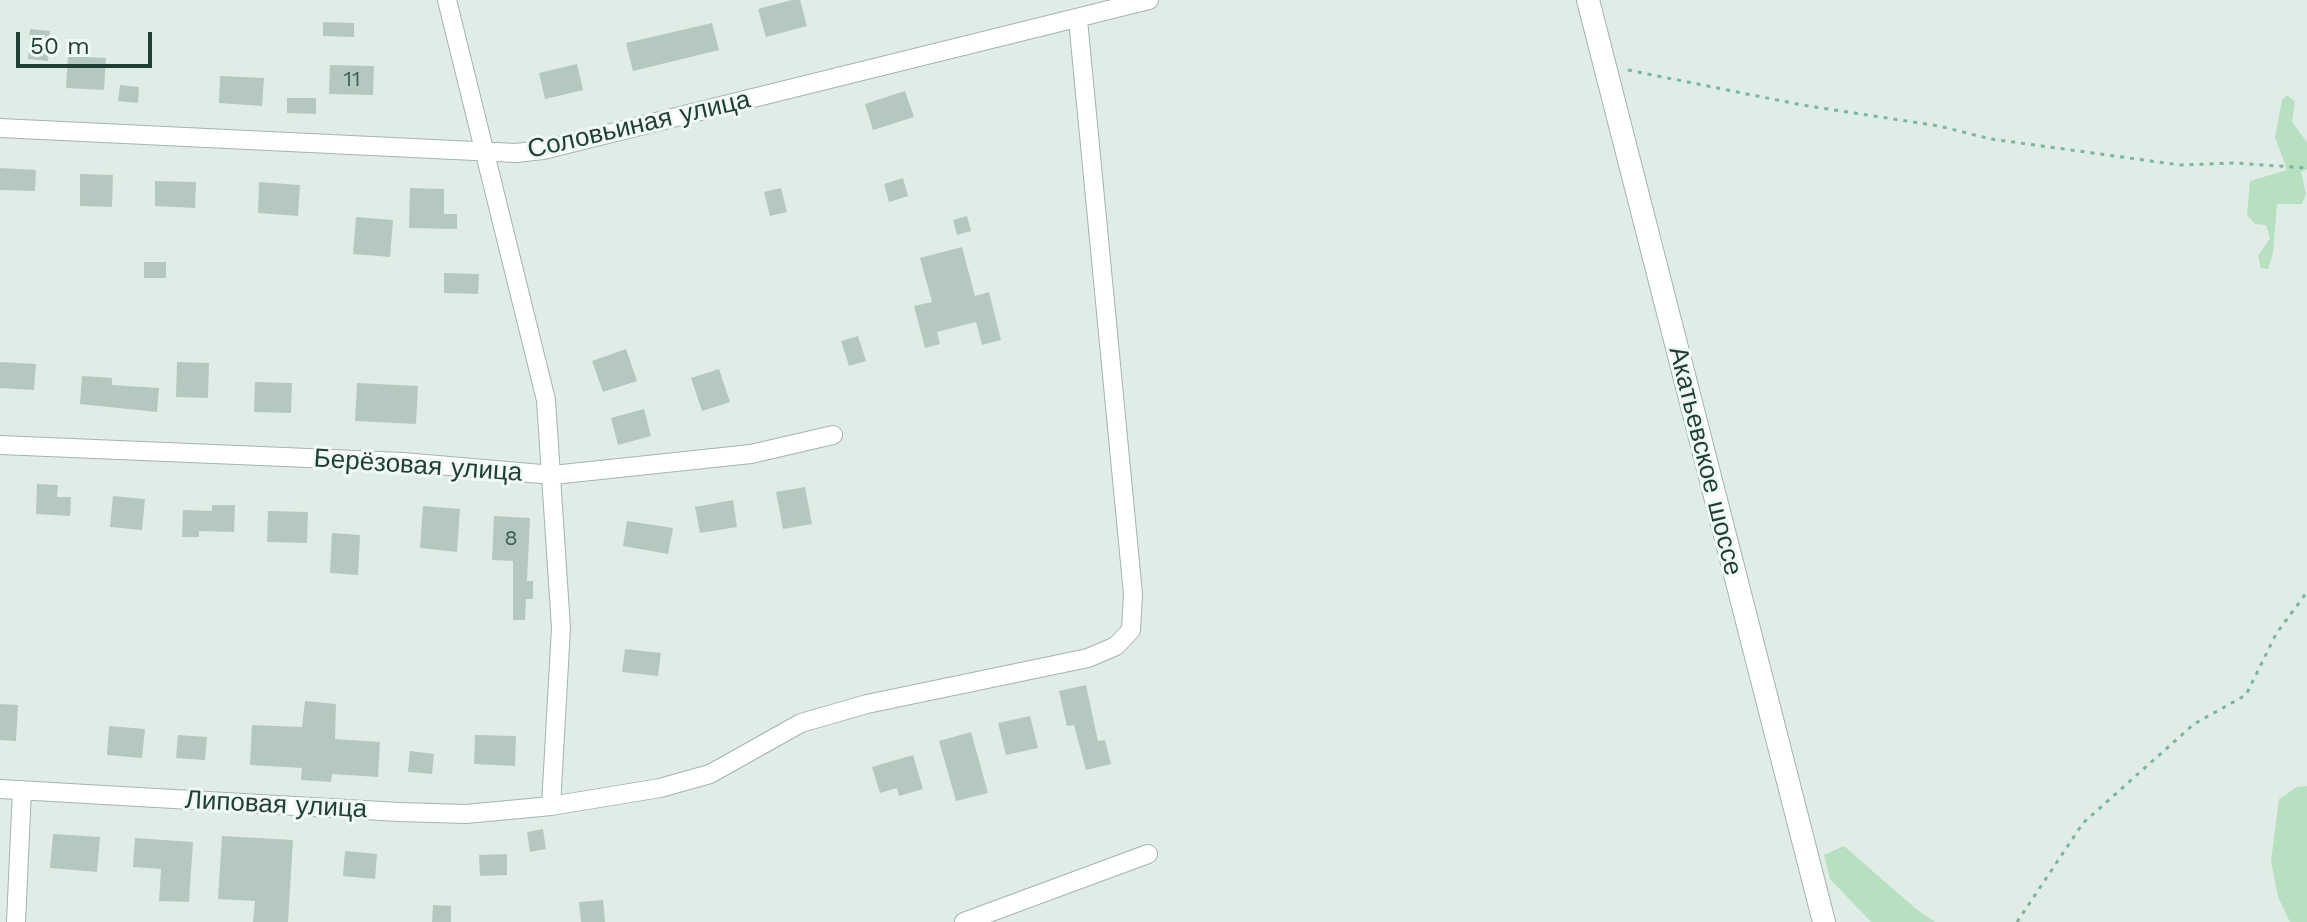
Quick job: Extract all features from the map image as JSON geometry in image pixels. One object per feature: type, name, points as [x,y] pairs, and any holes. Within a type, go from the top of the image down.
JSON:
[{"type":"street","points":[[447,0],[487,151],[546,400],[561,628],[551,806]]},
{"type":"street","name":"Соловьиная улица","points":[[0,128],[516,153],[543,150],[1149,0]]},
{"type":"street","name":"Акатьевское шоссе","points":[[1588,0],[1824,922]]},
{"type":"street","name":"Липовая улица","points":[[0,789],[399,812],[466,814],[551,806],[660,788],[710,774],[762,742],[801,723],[867,704],[1088,658],[1116,646],[1131,630],[1133,594],[1078,20]]},
{"type":"street","name":"Берёзовая улица","points":[[0,445],[403,462],[553,475],[751,454],[833,435]]},
{"type":"street","points":[[16,922],[22,790]]},
{"type":"street","points":[[964,922],[1148,854]]},
{"type":"path","points":[[1604,64],[1802,105],[1939,126],[1991,139],[2180,165],[2235,163],[2307,168]]},
{"type":"path","points":[[2017,922],[2083,823],[2194,724],[2246,695],[2276,634],[2307,592]]},
{"type":"green space","points":[[2287,95],[2295,102],[2292,122],[2307,142],[2307,169],[2301,172],[2306,194],[2302,204],[2277,204],[2273,253],[2268,269],[2261,268],[2258,256],[2270,238],[2266,225],[2255,224],[2247,215],[2250,181],[2287,170],[2275,137],[2282,100]]},
{"type":"green space","points":[[2307,786],[2307,922],[2290,922],[2278,897],[2271,861],[2279,799],[2297,787]]},
{"type":"green space","points":[[1844,846],[1935,922],[1871,922],[1830,879],[1824,855]]},
{"type":"building","points":[[800,0],[807,26],[766,37],[758,9]]},
{"type":"building","points":[[323,22],[354,23],[354,37],[323,36]]},
{"type":"building","points":[[712,23],[719,50],[633,71],[626,43]]},
{"type":"building","points":[[30,29],[50,31],[48,61],[28,59]]},
{"type":"building","points":[[68,56],[106,58],[104,90],[66,88]]},
{"type":"building","points":[[577,64],[583,90],[545,99],[539,73]]},
{"type":"building","points":[[330,65],[374,66],[373,95],[329,94]]},
{"type":"building","points":[[220,76],[264,78],[262,106],[219,103]]},
{"type":"building","points":[[120,85],[139,87],[138,103],[118,101]]},
{"type":"building","points":[[905,91],[914,117],[873,130],[865,104]]},
{"type":"building","points":[[287,98],[316,98],[316,114],[287,113]]},
{"type":"building","points":[[0,168],[36,170],[35,191],[0,190]]},
{"type":"building","points":[[80,174],[113,175],[112,207],[80,206]]},
{"type":"building","points":[[903,178],[908,196],[889,202],[884,184]]},
{"type":"building","points":[[155,181],[196,182],[195,208],[155,206]]},
{"type":"building","points":[[259,182],[300,185],[298,216],[258,213]]},
{"type":"building","points":[[410,188],[444,189],[444,214],[457,214],[457,229],[409,228]]},
{"type":"building","points":[[781,188],[787,212],[770,216],[764,192]]},
{"type":"building","points":[[967,216],[971,231],[957,235],[953,220]]},
{"type":"building","points":[[356,217],[393,220],[390,257],[353,254]]},
{"type":"building","points":[[962,247],[975,296],[989,292],[1001,340],[982,345],[976,322],[937,332],[940,344],[925,348],[914,306],[932,302],[920,258]]},
{"type":"building","points":[[144,262],[166,262],[166,278],[144,278]]},
{"type":"building","points":[[444,273],[479,274],[478,294],[444,293]]},
{"type":"building","points":[[858,336],[866,361],[849,366],[841,341]]},
{"type":"building","points":[[626,349],[637,381],[603,392],[592,361]]},
{"type":"building","points":[[0,362],[36,364],[34,390],[0,388]]},
{"type":"building","points":[[177,362],[209,363],[208,398],[176,397]]},
{"type":"building","points":[[719,369],[730,402],[702,411],[691,378]]},
{"type":"building","points":[[82,376],[112,378],[112,385],[159,388],[157,412],[80,404]]},
{"type":"building","points":[[255,382],[292,383],[291,413],[254,412]]},
{"type":"building","points":[[357,383],[418,386],[416,424],[355,421]]},
{"type":"building","points":[[644,409],[651,436],[618,445],[611,418]]},
{"type":"building","points":[[37,484],[58,485],[57,497],[71,497],[70,516],[36,514]]},
{"type":"building","points":[[805,487],[812,524],[783,529],[776,492]]},
{"type":"building","points":[[113,496],[145,499],[142,530],[110,527]]},
{"type":"building","points":[[733,500],[737,527],[700,533],[695,507]]},
{"type":"building","points":[[212,505],[235,505],[234,532],[199,531],[199,537],[182,537],[183,510],[212,511]]},
{"type":"building","points":[[423,506],[460,509],[457,552],[420,548]]},
{"type":"building","points":[[268,511],[308,512],[307,543],[267,542]]},
{"type":"building","points":[[494,516],[530,518],[527,581],[533,581],[533,599],[526,599],[525,620],[513,620],[513,561],[492,560]]},
{"type":"building","points":[[627,521],[673,528],[668,554],[623,546]]},
{"type":"building","points":[[332,533],[360,535],[358,575],[330,573]]},
{"type":"building","points":[[625,649],[661,653],[658,676],[622,672]]},
{"type":"building","points":[[1086,685],[1098,741],[1105,740],[1111,764],[1086,770],[1074,725],[1067,726],[1059,691]]},
{"type":"building","points":[[305,701],[336,704],[335,739],[380,742],[378,777],[332,774],[331,782],[301,780],[302,768],[250,765],[252,725],[302,727]]},
{"type":"building","points":[[0,704],[18,705],[16,741],[0,740]]},
{"type":"building","points":[[1030,716],[1038,748],[1006,755],[998,723]]},
{"type":"building","points":[[109,726],[145,729],[142,758],[107,755]]},
{"type":"building","points":[[971,732],[988,793],[956,801],[939,741]]},
{"type":"building","points":[[178,735],[207,737],[205,760],[176,758]]},
{"type":"building","points":[[475,735],[516,736],[515,766],[474,764]]},
{"type":"building","points":[[410,751],[434,754],[432,774],[408,772]]},
{"type":"building","points":[[913,755],[923,789],[899,796],[897,788],[880,793],[872,767]]},
{"type":"building","points":[[543,829],[546,849],[530,852],[527,832]]},
{"type":"building","points":[[53,834],[100,837],[97,872],[50,868]]},
{"type":"building","points":[[222,836],[293,840],[288,922],[253,922],[255,901],[218,899]]},
{"type":"building","points":[[135,838],[193,842],[189,902],[159,901],[161,869],[133,867]]},
{"type":"building","points":[[345,851],[377,854],[375,879],[343,876]]},
{"type":"building","points":[[507,854],[507,875],[480,876],[479,855]]},
{"type":"building","points":[[603,900],[605,922],[581,922],[579,902]]},
{"type":"building","points":[[433,905],[451,906],[451,922],[432,922]]}]
